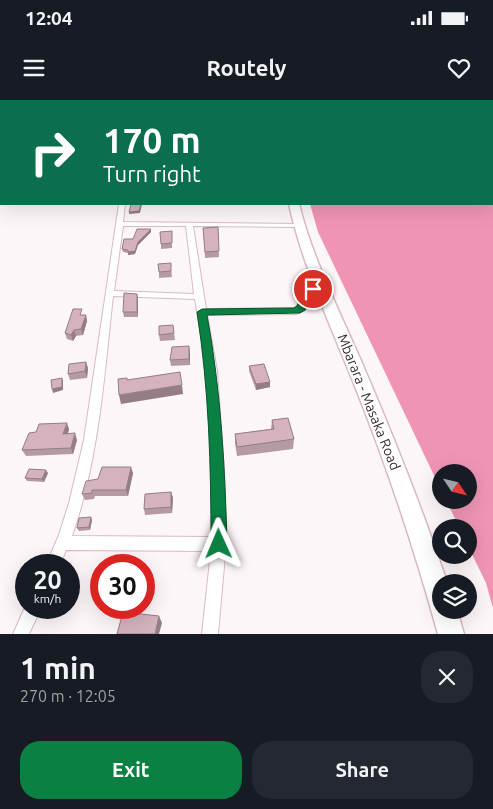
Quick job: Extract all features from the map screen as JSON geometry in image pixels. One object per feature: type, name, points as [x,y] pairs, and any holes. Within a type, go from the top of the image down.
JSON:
[{"type":"main road","name":"Mbarara - Masaka Road","points":[[291,205],[416,521],[432,574]]},
{"type":"main road","points":[[447,619],[451,634]]},
{"type":"street","points":[[58,554],[63,543],[93,431],[109,293],[122,205]]},
{"type":"street","points":[[119,224],[298,225]]},
{"type":"street","points":[[189,224],[198,297],[212,371],[218,471],[219,544],[210,634]]},
{"type":"street","points":[[202,312],[296,311],[302,308],[306,293],[323,286]]},
{"type":"street","points":[[109,293],[198,297]]},
{"type":"street","points":[[63,543],[219,544]]},
{"type":"street","points":[[21,634],[28,619]]},
{"type":"shaded area","points":[[310,205],[493,205],[493,608],[486,583],[477,564],[477,519],[455,519],[450,509],[478,509],[478,464],[432,464],[432,471],[318,232]]},
{"type":"building","points":[[131,205],[141,205],[139,211],[129,212]]},
{"type":"building","points":[[218,227],[219,251],[205,252],[203,228]]},
{"type":"building","points":[[137,229],[151,229],[138,242],[135,251],[128,252],[128,250],[122,249],[124,239],[133,239]]},
{"type":"building","points":[[172,231],[172,243],[161,244],[160,232]]},
{"type":"building","points":[[171,263],[171,271],[159,272],[158,264]]},
{"type":"building","points":[[124,293],[137,294],[137,312],[123,312]]},
{"type":"building","points":[[73,309],[82,309],[80,315],[86,315],[81,329],[74,330],[71,335],[65,333]]},
{"type":"building","points":[[173,325],[174,333],[159,335],[159,326]]},
{"type":"building","points":[[189,346],[189,359],[170,360],[172,347]]},
{"type":"building","points":[[86,362],[85,371],[68,374],[69,364]]},
{"type":"building","points":[[264,364],[270,382],[256,384],[249,366]]},
{"type":"building","points":[[180,372],[182,385],[119,395],[118,379],[127,378],[127,380]]},
{"type":"building","points":[[62,378],[62,387],[52,389],[51,380]]},
{"type":"building","points":[[288,418],[294,439],[237,447],[235,434],[274,429],[272,420]]},
{"type":"building","points":[[67,423],[63,434],[75,433],[71,448],[22,450],[29,433],[36,432],[39,424]]},
{"type":"building","points":[[102,467],[131,467],[126,490],[92,490],[92,493],[82,494],[86,481],[98,479]]},
{"type":"building","points":[[29,469],[46,470],[42,479],[25,478]]},
{"type":"building","points":[[171,492],[171,507],[144,509],[145,494]]},
{"type":"building","points":[[91,517],[89,527],[77,528],[79,518]]},
{"type":"building","points":[[155,616],[159,616],[155,634],[117,634],[121,619],[155,619]]},
{"type":"route","points":[[219,544],[218,471],[212,371],[202,312],[296,311],[302,308],[306,293],[313,289]]}]
